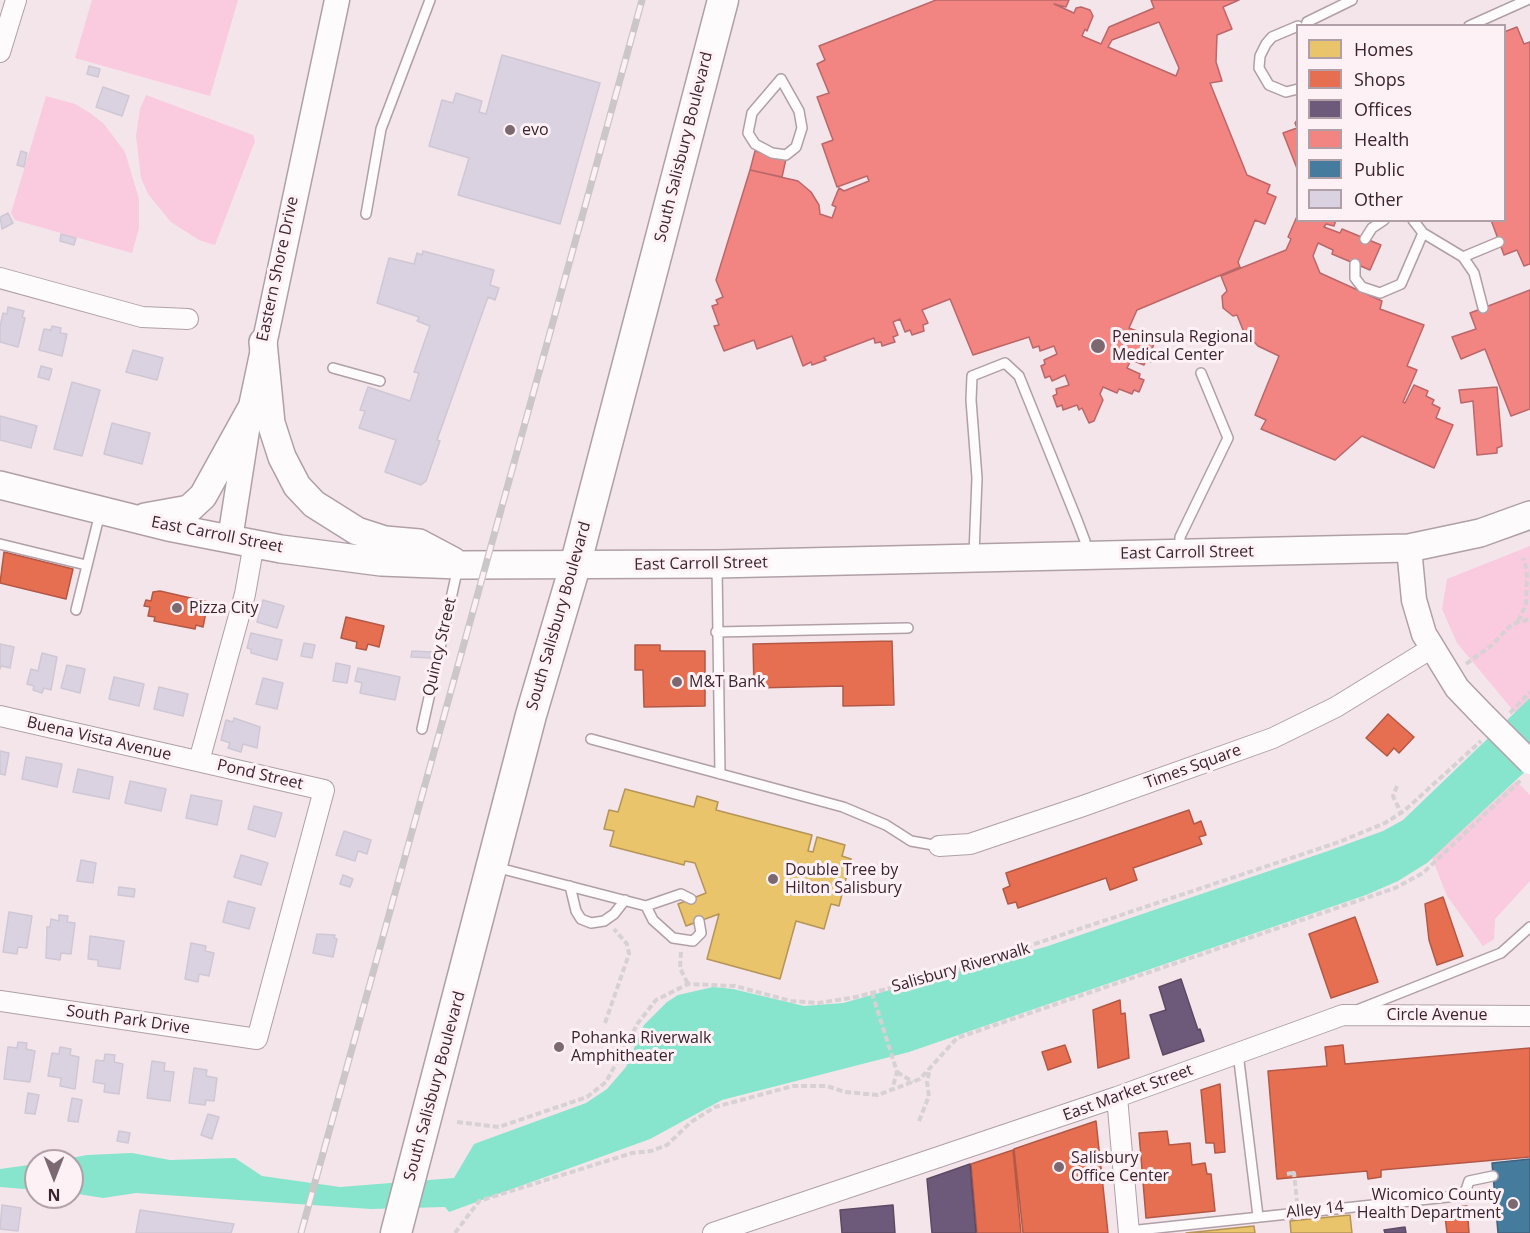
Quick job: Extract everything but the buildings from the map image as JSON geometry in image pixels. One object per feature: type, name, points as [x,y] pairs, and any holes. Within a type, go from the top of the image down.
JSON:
[{"type":"main road","name":"South Salisbury Boulevard","points":[[396,1233],[531,715],[575,566],[723,0]]},
{"type":"main road","points":[[263,342],[271,423],[282,457],[297,486],[314,504],[357,531],[385,540],[419,543],[459,565]]},
{"type":"main road","points":[[138,519],[189,508],[203,496],[250,411]]},
{"type":"main road","name":"East Carroll Street","points":[[0,485],[138,519],[242,541],[381,562],[459,565],[717,564],[1410,548],[1480,533],[1530,514]]},
{"type":"street","points":[[0,52],[16,0]]},
{"type":"street","name":"Eastern Shore Drive","points":[[242,541],[250,411],[337,0]]},
{"type":"street","points":[[0,278],[142,317],[188,319]]},
{"type":"street","name":"Pond Street","points":[[242,541],[245,594],[199,761],[324,790],[257,1039]]},
{"type":"street","points":[[1410,548],[1414,600],[1424,634],[1457,688],[1528,769]]},
{"type":"street","name":"Times Square","points":[[939,846],[970,844],[1273,738],[1336,708],[1432,648]]},
{"type":"street","name":"Buena Vista Avenue","points":[[0,716],[199,761]]},
{"type":"street","name":"South Park Drive","points":[[0,1001],[257,1039]]},
{"type":"street","name":"Circle Avenue","points":[[1343,1015],[1530,1016]]},
{"type":"street","name":"East Market Street","points":[[723,1231],[1117,1097],[1343,1015]]},
{"type":"street","points":[[1117,1097],[1129,1232]]},
{"type":"lane","points":[[366,213],[381,129],[430,0]]},
{"type":"lane","points":[[1304,24],[1352,0]]},
{"type":"lane","points":[[1494,16],[1508,0]]},
{"type":"lane","points":[[1474,24],[1527,0]]},
{"type":"lane","points":[[1296,27],[1272,37],[1260,57],[1259,68],[1269,85],[1286,92],[1296,90]]},
{"type":"lane","points":[[781,79],[799,111],[802,128],[796,147],[786,155],[772,153],[755,144],[748,133],[752,113],[781,79]]},
{"type":"lane","points":[[1365,239],[1372,228],[1381,222]]},
{"type":"lane","points":[[1415,222],[1423,233],[1463,257],[1474,273],[1483,308]]},
{"type":"lane","points":[[1355,264],[1355,278],[1362,287],[1380,292],[1401,284],[1423,233]]},
{"type":"lane","points":[[1463,257],[1499,242]]},
{"type":"lane","points":[[974,557],[977,478],[970,400],[972,376],[1005,363],[1019,376],[1081,530],[1085,554]]},
{"type":"lane","points":[[333,368],[380,381]]},
{"type":"lane","points":[[1180,552],[1180,537],[1228,438],[1201,373]]},
{"type":"lane","points":[[76,610],[100,510]]},
{"type":"lane","points":[[0,544],[86,565]]},
{"type":"lane","points":[[717,564],[716,632],[720,774]]},
{"type":"lane","name":"Quincy Street","points":[[422,729],[459,565]]},
{"type":"lane","points":[[716,632],[908,628]]},
{"type":"lane","points":[[591,739],[843,807],[886,825],[911,841],[939,846]]},
{"type":"lane","points":[[492,867],[646,906],[681,894],[691,899]]},
{"type":"lane","points":[[570,886],[576,911],[581,919],[591,923],[609,917],[625,900]]},
{"type":"lane","points":[[646,906],[653,920],[673,938],[693,941],[701,933],[699,921]]},
{"type":"lane","name":"East Market Street","points":[[1343,1015],[1501,953],[1530,927]]},
{"type":"lane","points":[[1238,1053],[1258,1216]]},
{"type":"lane","name":"Alley 14","points":[[1129,1232],[1258,1216],[1457,1196],[1466,1190],[1469,1181],[1493,1176]]},
{"type":"path","points":[[1466,664],[1481,654],[1518,621],[1528,607],[1527,570],[1523,558]]},
{"type":"path","points":[[1518,621],[1530,619]]},
{"type":"path","name":"Salisbury Riverwalk","points":[[457,1122],[499,1127],[587,1097],[606,1082],[638,1023],[656,1000],[688,984],[735,986],[791,1001],[819,1002],[872,993],[1029,948],[1339,842],[1385,823],[1401,813],[1478,745]]},
{"type":"path","points":[[455,1233],[478,1201],[632,1153],[651,1152],[667,1145],[691,1122],[715,1107],[793,1086],[827,1086],[845,1092],[878,1095],[920,1079],[957,1038],[1395,888],[1423,873],[1528,769]]},
{"type":"path","points":[[1397,786],[1393,796],[1401,813]]},
{"type":"path","points":[[605,1023],[629,954],[627,944],[611,926]]},
{"type":"path","points":[[681,951],[680,968],[688,984]]},
{"type":"path","points":[[872,993],[897,1071],[892,1090]]},
{"type":"path","points":[[919,1121],[929,1096],[927,1082],[930,1067]]},
{"type":"path","points":[[897,1071],[913,1082]]},
{"type":"path","points":[[1287,1174],[1294,1173],[1299,1220]]},
{"type":"shaded area","points":[[92,0],[238,0],[210,96],[75,58]]},
{"type":"shaded area","points":[[146,95],[253,135],[255,141],[215,245],[199,240],[171,222],[148,194],[141,178],[136,136],[140,109]]},
{"type":"shaded area","points":[[46,96],[75,104],[90,113],[104,124],[125,152],[139,199],[139,228],[132,253],[15,220],[11,213]]},
{"type":"shaded area","points":[[1530,546],[1530,698],[1516,714],[1457,643],[1442,609],[1447,579]]},
{"type":"shaded area","points":[[1530,698],[1530,767],[1427,863],[1398,881],[1366,895],[909,1052],[722,1100],[650,1139],[449,1212],[445,1207],[371,1209],[136,1193],[103,1198],[84,1195],[84,1156],[87,1155],[132,1153],[170,1160],[235,1158],[262,1176],[340,1187],[454,1178],[474,1144],[586,1103],[607,1089],[626,1067],[644,1025],[667,1002],[678,995],[713,987],[733,989],[804,1006],[843,1003],[1045,947],[1328,851],[1383,831],[1403,820]]},
{"type":"shaded area","points":[[1516,781],[1530,795],[1530,881],[1495,919],[1494,939],[1483,946],[1447,896],[1432,858]]},
{"type":"shaded area","points":[[24,1166],[24,1189],[0,1187],[0,1169]]},
{"type":"railway","points":[[301,1233],[642,0]]},
{"type":"place","name":"evo","points":[[510,130]]},
{"type":"place","name":"Peninsula Regional Medical Center","points":[[1098,346]]},
{"type":"place","name":"Pizza City","points":[[177,608]]},
{"type":"place","name":"M&T Bank","points":[[677,682]]},
{"type":"place","name":"Double Tree by Hilton Salisbury","points":[[773,879]]},
{"type":"place","name":"Pohanka Riverwalk Amphitheater","points":[[559,1047]]},
{"type":"place","name":"Salisbury Office Center","points":[[1059,1167]]},
{"type":"place","name":"Wicomico County Health Department","points":[[1513,1204]]}]
